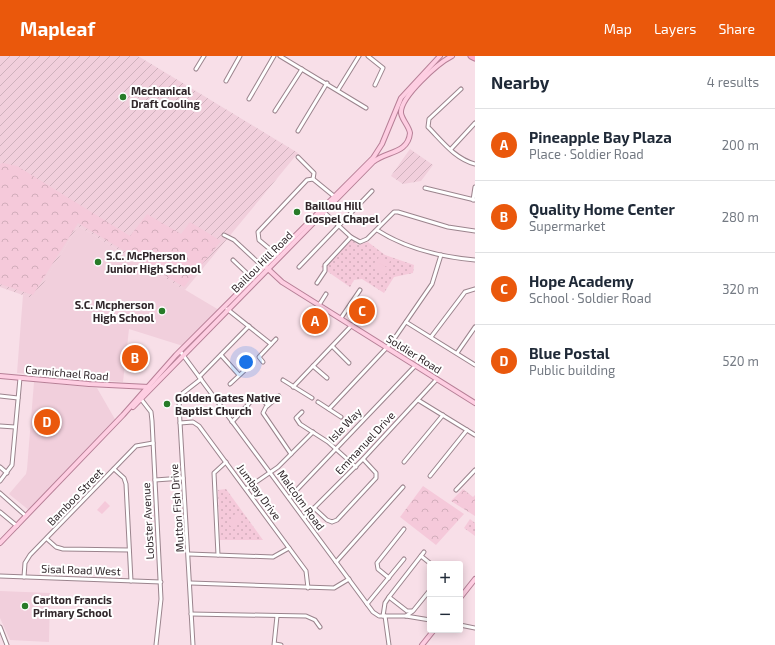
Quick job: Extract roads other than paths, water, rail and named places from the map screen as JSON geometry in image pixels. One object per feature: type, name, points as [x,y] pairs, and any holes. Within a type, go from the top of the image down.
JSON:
[{"type":"highway","points":[[471,56],[475,58]]},
{"type":"main road","name":"Baillou Hill Road","points":[[0,543],[125,413],[154,380],[227,308],[335,197],[378,150],[405,93],[440,56]]},
{"type":"main road","points":[[394,114],[401,114],[404,102],[419,84],[439,64],[452,56]]},
{"type":"main road","name":"Baillou Hill Road","points":[[227,308],[253,279],[324,212],[373,162],[384,156],[399,151],[409,140],[410,130],[401,114]]},
{"type":"main road","points":[[378,150],[384,156]]},
{"type":"main road","name":"Soldier Road","points":[[265,268],[282,282],[475,402]]},
{"type":"main road","name":"Baillou Hill Road","points":[[125,413],[153,387],[182,353]]},
{"type":"main road","name":"Carmichael Road","points":[[0,376],[153,387]]},
{"type":"main road","points":[[140,387],[154,380]]},
{"type":"main road","points":[[461,597],[475,579]]},
{"type":"main road","points":[[422,645],[432,633]]},
{"type":"street","points":[[196,69],[204,56]]},
{"type":"street","points":[[226,81],[240,56]]},
{"type":"street","points":[[249,99],[274,56]]},
{"type":"street","points":[[280,56],[327,83],[366,108]]},
{"type":"street","points":[[338,90],[359,56]]},
{"type":"street","points":[[368,56],[383,68],[383,72],[375,85]]},
{"type":"street","points":[[275,111],[302,69]]},
{"type":"street","points":[[298,130],[327,83]]},
{"type":"street","points":[[461,89],[430,119],[428,127],[466,162],[475,164]]},
{"type":"street","points":[[451,149],[475,123]]},
{"type":"street","points":[[298,157],[314,173],[313,179]]},
{"type":"street","points":[[277,255],[260,240],[258,232],[307,180],[313,179],[335,197]]},
{"type":"street","points":[[425,188],[474,200],[475,187]]},
{"type":"street","points":[[299,267],[372,191]]},
{"type":"street","points":[[324,212],[351,237],[360,242],[367,239],[377,230],[391,214],[398,212],[448,227],[475,231]]},
{"type":"street","points":[[377,230],[399,242],[441,254],[475,260]]},
{"type":"street","points":[[224,235],[234,240],[265,268]]},
{"type":"street","points":[[317,283],[325,265],[351,237]]},
{"type":"street","points":[[329,409],[388,348],[432,284],[441,254]]},
{"type":"street","points":[[233,260],[253,279]]},
{"type":"street","points":[[340,318],[360,290]]},
{"type":"street","points":[[431,337],[465,292],[475,290]]},
{"type":"street","points":[[319,305],[326,294]]},
{"type":"street","points":[[227,308],[271,344]]},
{"type":"street","points":[[406,322],[475,364]]},
{"type":"street","points":[[293,387],[333,347],[352,325]]},
{"type":"street","name":"Mutton Fish Drive","points":[[193,645],[191,583],[180,423],[180,397],[249,326]]},
{"type":"street","points":[[457,353],[475,327]]},
{"type":"street","points":[[262,362],[259,357],[276,339]]},
{"type":"street","points":[[333,347],[349,363]]},
{"type":"street","name":"Malcolm Road","points":[[182,353],[367,604],[376,615],[384,616]]},
{"type":"street","points":[[221,355],[239,376]]},
{"type":"street","points":[[313,366],[327,378]]},
{"type":"street","name":"Isle Way","points":[[289,498],[415,366]]},
{"type":"street","points":[[230,384],[244,371]]},
{"type":"street","points":[[0,481],[12,465],[20,378]]},
{"type":"street","name":"Emmanuel Drive","points":[[304,518],[363,459],[437,379]]},
{"type":"street","points":[[283,380],[312,398]]},
{"type":"street","points":[[0,396],[18,398]]},
{"type":"street","points":[[279,396],[264,410],[264,417],[291,454]]},
{"type":"street","points":[[232,422],[254,398],[260,398],[268,405]]},
{"type":"street","name":"Lobster Avenue","points":[[141,399],[151,412],[153,443],[161,582],[161,599],[156,645]]},
{"type":"street","points":[[418,400],[475,435]]},
{"type":"street","points":[[318,402],[342,417]]},
{"type":"street","points":[[302,412],[296,418],[297,421],[356,466]]},
{"type":"street","points":[[404,462],[443,415]]},
{"type":"street","name":"Jumbay Drive","points":[[180,423],[190,422],[197,424],[306,572],[308,588]]},
{"type":"street","points":[[0,426],[15,427]]},
{"type":"street","points":[[430,476],[467,430]]},
{"type":"street","points":[[246,489],[270,473],[313,432]]},
{"type":"street","name":"Bamboo Street","points":[[24,577],[24,565],[27,559],[136,446],[153,443]]},
{"type":"street","points":[[314,508],[327,520],[332,522],[337,520],[376,478],[376,473],[363,459]]},
{"type":"street","points":[[218,555],[214,473],[226,462]]},
{"type":"street","points":[[0,467],[7,473]]},
{"type":"street","points":[[114,469],[124,478],[126,484],[131,581]]},
{"type":"street","points":[[456,490],[475,470]]},
{"type":"street","points":[[155,480],[184,478]]},
{"type":"street","points":[[336,562],[403,488]]},
{"type":"street","points":[[0,493],[26,516]]},
{"type":"street","points":[[0,512],[17,526]]},
{"type":"street","points":[[389,578],[378,569],[377,563],[404,529]]},
{"type":"street","points":[[47,539],[56,547],[63,549],[130,550]]},
{"type":"street","points":[[189,554],[273,557],[288,548]]},
{"type":"street","points":[[389,645],[384,616],[385,603],[424,552]]},
{"type":"street","points":[[421,556],[427,561]]},
{"type":"street","points":[[367,604],[404,559]]},
{"type":"street","name":"Sisal Road West","points":[[0,576],[161,582]]},
{"type":"street","points":[[191,583],[334,588],[349,579]]},
{"type":"street","points":[[406,616],[413,611],[427,594]]},
{"type":"street","points":[[389,597],[407,611],[413,611]]},
{"type":"street","points":[[191,614],[306,616],[315,620],[320,627]]},
{"type":"street","points":[[277,616],[274,645],[281,645]]},
{"type":"street","points":[[384,616],[406,616],[427,620]]},
{"type":"street","points":[[463,626],[475,628]]},
{"type":"street","points":[[0,627],[7,645]]},
{"type":"place","name":"Mechanical Draft Cooling","points":[[123,97]]},
{"type":"place","name":"Baillou Hill Gospel Chapel","points":[[297,212]]},
{"type":"place","name":"S.C. McPherson Junior High School","points":[[98,262]]},
{"type":"place","name":"S.C. Mcpherson High School","points":[[162,311]]},
{"type":"place","name":"Hope Academy","points":[[362,311]]},
{"type":"place","name":"Pineapple Bay Plaza","points":[[315,321]]},
{"type":"place","name":"Quality Home Center","points":[[135,358]]},
{"type":"place","name":"Golden Gates Native Baptist Church","points":[[167,404]]},
{"type":"place","name":"Blue Postal","points":[[47,422]]},
{"type":"place","name":"Carlton Francis Primary School","points":[[25,606]]}]
